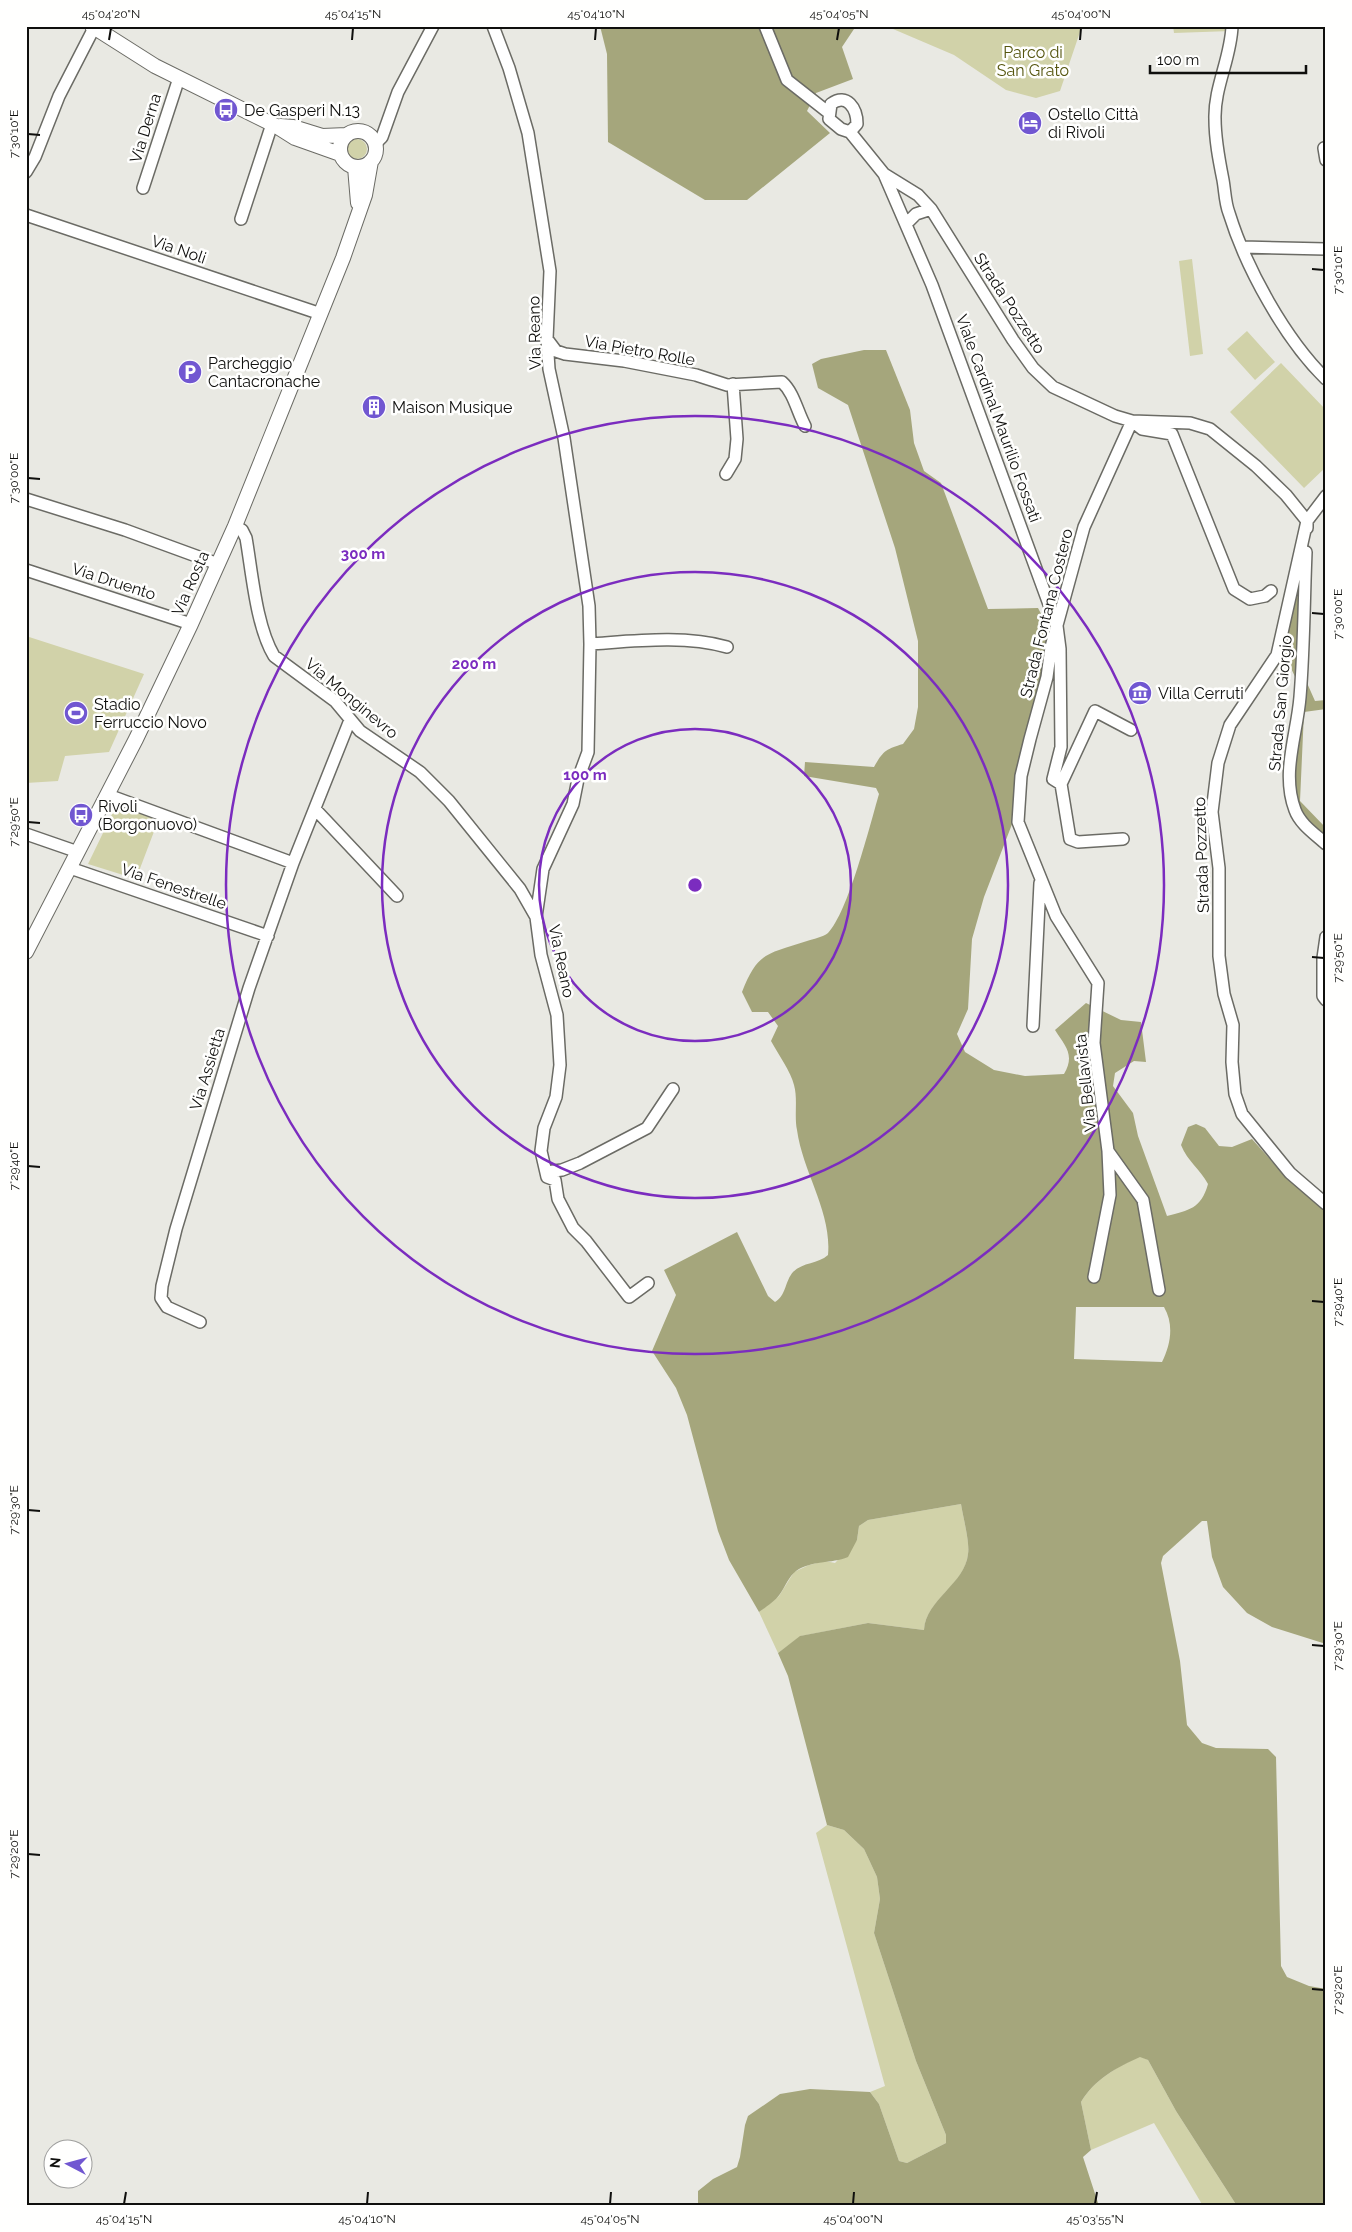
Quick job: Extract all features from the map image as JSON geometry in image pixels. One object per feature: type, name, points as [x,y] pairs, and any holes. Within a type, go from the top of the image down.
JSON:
[{"type":"street","points":[[26,172],[35,157],[70,74],[93,27],[179,78],[274,125],[295,138],[340,154],[346,163],[354,167],[366,165],[374,156],[375,144],[382,136],[398,92],[433,26]]},
{"type":"street","name":"Via Reano","points":[[493,26],[509,68],[528,133],[550,270],[547,339],[549,369],[564,438],[589,606],[588,752],[578,779],[573,804],[543,870],[536,917],[541,954],[557,1015],[560,1065],[556,1097],[544,1128],[540,1151],[546,1177],[555,1180],[558,1199],[573,1228],[586,1241],[629,1297],[648,1282]]},
{"type":"street","points":[[765,26],[787,80],[829,113]]},
{"type":"street","points":[[1232,26],[1230,46],[1218,91],[1215,118],[1228,212],[1242,247],[1284,329],[1312,365],[1326,379]]},
{"type":"street","name":"Via Derna","points":[[143,188],[179,78]]},
{"type":"street","points":[[850,132],[857,124],[857,112],[851,104],[842,100],[836,100],[831,104],[830,119],[834,124],[850,132],[884,174]]},
{"type":"street","points":[[274,125],[293,127],[322,136],[347,135],[358,131],[368,135],[375,144]]},
{"type":"street","points":[[241,219],[274,125]]},
{"type":"street","points":[[340,154],[341,144],[347,135]]},
{"type":"street","points":[[1324,148],[1326,160]]},
{"type":"street","name":"Via Rosta","points":[[26,952],[108,795],[191,624],[235,526],[321,314],[365,195],[371,161]]},
{"type":"street","name":"Via Rosta","points":[[354,167],[359,194],[357,216]]},
{"type":"street","name":"Strada Pozzetto","points":[[884,174],[918,196],[931,209],[1012,340],[1033,368],[1053,387],[1116,416],[1132,420],[1190,423],[1210,429],[1256,466],[1286,495],[1307,521],[1277,655],[1230,725],[1218,763],[1212,812],[1219,868],[1219,956],[1224,994],[1233,1025],[1232,1062],[1235,1094],[1242,1114],[1290,1173],[1326,1204]]},
{"type":"street","name":"Viale Cardinal Maurilio Fossati","points":[[884,174],[946,322],[1057,626]]},
{"type":"street","points":[[906,224],[916,214],[931,209]]},
{"type":"street","name":"Via Noli","points":[[26,215],[321,314]]},
{"type":"street","points":[[1242,247],[1326,249]]},
{"type":"street","name":"Via Pietro Rolle","points":[[547,339],[556,351],[565,354],[624,361],[696,375],[727,385],[782,382],[790,390],[797,412],[805,426]]},
{"type":"street","points":[[726,474],[735,459],[737,439],[733,384]]},
{"type":"street","name":"Strada Pozzetto","points":[[1132,420],[1142,429],[1172,434],[1234,589],[1250,599],[1265,596],[1271,591]]},
{"type":"street","name":"Strada Fontana Costero","points":[[1018,822],[1021,776],[1047,677],[1051,647],[1084,526],[1132,420]]},
{"type":"street","points":[[1307,521],[1326,496]]},
{"type":"street","points":[[26,499],[125,530],[218,564]]},
{"type":"street","name":"Strada San Giorgio","points":[[1307,521],[1300,699],[1289,765],[1290,793],[1296,812],[1307,827],[1326,844]]},
{"type":"street","name":"Via Monginevro","points":[[235,526],[242,530],[246,538],[262,628],[268,647],[282,663],[310,680],[335,701],[360,731],[420,772],[449,801],[520,889],[536,917]]},
{"type":"street","name":"Via Druento","points":[[26,570],[191,624]]},
{"type":"street","points":[[1057,626],[1060,649],[1061,747],[1053,778],[1061,784]]},
{"type":"street","points":[[590,644],[644,641],[694,642],[727,648]]},
{"type":"street","points":[[1123,839],[1078,842],[1070,839],[1061,784],[1095,711],[1131,730]]},
{"type":"street","name":"Via Assietta","points":[[200,1322],[167,1307],[161,1298],[162,1286],[222,1075],[268,936],[293,862],[350,720]]},
{"type":"street","points":[[108,795],[293,862]]},
{"type":"street","points":[[314,809],[397,896]]},
{"type":"street","name":"Via Bellavista","points":[[1018,822],[1056,916],[1098,983],[1094,1043],[1108,1150],[1110,1195],[1094,1277]]},
{"type":"street","points":[[26,834],[78,852]]},
{"type":"street","name":"Via Fenestrelle","points":[[70,868],[268,936]]},
{"type":"street","name":"Via Bellavista","points":[[1033,1026],[1040,878]]},
{"type":"street","points":[[1326,937],[1323,958],[1323,996],[1326,1000]]},
{"type":"street","points":[[546,1172],[562,1170],[580,1163],[647,1128],[673,1089]]},
{"type":"street","name":"Via Bellavista","points":[[1108,1150],[1142,1200],[1159,1290]]},
{"type":"green space","points":[[600,26],[856,26],[842,47],[853,79],[816,93],[807,111],[830,133],[747,200],[705,200],[608,142],[607,54]]},
{"type":"green space","name":"Parco di San Grato","points":[[886,26],[1082,26],[1060,91],[1036,98],[1006,90],[954,55]]},
{"type":"green space","points":[[1173,26],[1231,26],[1231,31],[1174,33]]},
{"type":"green space","points":[[357,139],[364,142],[367,149],[364,156],[357,159],[350,156],[347,149],[350,142]]},
{"type":"green space","points":[[1192,259],[1203,354],[1190,356],[1179,261]]},
{"type":"green space","points":[[1247,331],[1275,362],[1255,380],[1227,349]]},
{"type":"green space","points":[[864,350],[886,350],[910,410],[914,443],[924,471],[941,483],[988,609],[1038,608],[1048,627],[1043,671],[1020,767],[1014,819],[984,897],[972,939],[968,1009],[957,1034],[965,1052],[994,1070],[1025,1076],[1064,1074],[1069,1062],[1068,1051],[1055,1030],[1086,1003],[1121,1020],[1141,1022],[1146,1062],[1134,1061],[1115,1073],[1113,1086],[1133,1113],[1138,1136],[1167,1216],[1188,1210],[1198,1204],[1208,1184],[1181,1145],[1188,1127],[1196,1124],[1205,1128],[1219,1146],[1232,1147],[1252,1139],[1285,1176],[1326,1210],[1326,1644],[1272,1627],[1247,1613],[1223,1587],[1212,1557],[1207,1521],[1202,1521],[1163,1556],[1161,1563],[1180,1661],[1187,1725],[1202,1743],[1216,1748],[1268,1749],[1276,1757],[1281,1966],[1287,1977],[1309,1986],[1326,1989],[1326,2206],[1237,2206],[1176,2111],[1148,2060],[1140,2057],[1123,2065],[1099,2081],[1081,2102],[1091,2150],[1083,2157],[1099,2206],[698,2206],[698,2191],[713,2179],[737,2167],[748,2116],[780,2094],[810,2089],[870,2092],[879,2104],[899,2161],[907,2163],[946,2143],[946,2135],[916,2061],[874,1933],[880,1899],[877,1877],[864,1849],[844,1830],[827,1825],[788,1676],[778,1653],[800,1636],[868,1623],[924,1630],[926,1619],[931,1609],[960,1574],[965,1565],[968,1543],[961,1504],[868,1520],[859,1526],[857,1540],[848,1557],[808,1565],[796,1571],[778,1597],[759,1612],[729,1560],[718,1531],[687,1415],[676,1388],[652,1351],[676,1295],[664,1270],[737,1232],[768,1296],[775,1302],[781,1296],[793,1272],[801,1266],[820,1260],[828,1255],[826,1223],[800,1146],[794,1085],[771,1041],[778,1026],[768,1012],[752,1012],[742,992],[759,961],[774,952],[823,936],[836,923],[858,868],[879,794],[876,788],[804,776],[805,762],[874,767],[885,751],[903,744],[914,729],[918,707],[918,641],[895,548],[848,405],[818,388],[812,364],[821,359]],"holes":[[[1076,1307],[1164,1307],[1169,1320],[1170,1334],[1168,1348],[1162,1362],[1074,1359]]]},
{"type":"green space","points":[[1281,363],[1326,410],[1326,467],[1304,488],[1230,412]]},
{"type":"green space","points":[[1312,549],[1307,683],[1315,701],[1326,700],[1326,709],[1304,712],[1300,801],[1326,828],[1326,839],[1300,813],[1293,782],[1303,693],[1283,652],[1299,580]]},
{"type":"green space","name":"Stadio Ferruccio Novo","points":[[26,636],[144,674],[109,752],[65,756],[58,781],[26,783]]},
{"type":"green space","points":[[117,804],[158,821],[136,879],[88,864]]},
{"type":"green space","points":[[961,1504],[968,1543],[965,1565],[960,1575],[931,1609],[926,1619],[924,1630],[868,1623],[801,1636],[778,1653],[759,1612],[779,1596],[794,1572],[809,1565],[825,1561],[835,1563],[857,1540],[859,1526],[868,1520]]},
{"type":"green space","points":[[827,1825],[844,1830],[864,1849],[877,1877],[880,1899],[874,1933],[916,2061],[946,2135],[946,2143],[907,2163],[899,2161],[879,2104],[870,2092],[885,2086],[816,1833]]},
{"type":"green space","points":[[1140,2056],[1148,2060],[1176,2111],[1237,2206],[1203,2206],[1154,2123],[1091,2150],[1081,2102],[1099,2081]]},
{"type":"place","name":"De Gasperi N.13","points":[[226,110]]},
{"type":"place","name":"Ostello Città di Rivoli","points":[[1030,123]]},
{"type":"place","name":"Parcheggio Cantacronache","points":[[190,372]]},
{"type":"place","name":"Maison Musique","points":[[374,407]]},
{"type":"place","name":"Villa Cerruti","points":[[1140,693]]},
{"type":"place","name":"Stadio Ferruccio Novo","points":[[76,713]]},
{"type":"place","name":"Rivoli (Borgonuovo)","points":[[81,815]]}]
